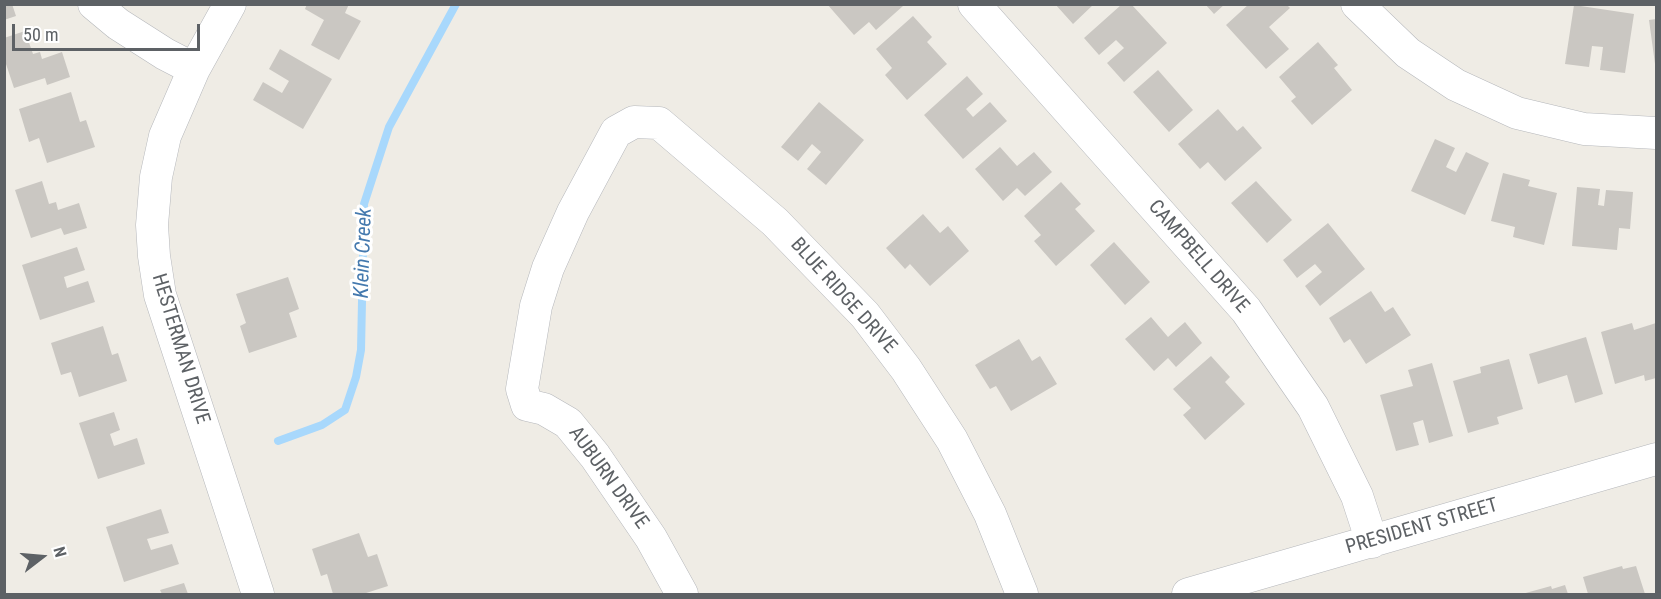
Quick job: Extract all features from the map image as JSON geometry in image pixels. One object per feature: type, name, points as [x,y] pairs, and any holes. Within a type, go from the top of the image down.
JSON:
[{"type":"street","points":[[94,4],[118,24],[165,54],[194,69]]},
{"type":"street","name":"HESTERMAN DRIVE","points":[[230,4],[194,69],[165,136],[156,177],[152,225],[160,295],[258,594]]},
{"type":"street","name":"CAMPBELL DRIVE","points":[[974,4],[1246,310],[1313,407],[1357,496],[1372,542]]},
{"type":"street","points":[[1357,4],[1389,36],[1456,85],[1517,113],[1584,129],[1656,133]]},
{"type":"street","name":"AUBURN DRIVE","points":[[633,122],[616,132],[573,212],[548,268],[536,306],[522,389],[527,405],[544,409],[568,423],[595,456],[651,538],[682,594]]},
{"type":"street","name":"BLUE RIDGE DRIVE","points":[[633,122],[659,123],[774,222],[865,315],[906,369],[952,440],[990,514],[1022,594]]},
{"type":"street","name":"PRESIDENT STREET","points":[[1188,594],[1656,459]]},
{"type":"building","points":[[4,4],[12,4],[16,16],[4,20]]},
{"type":"building","points":[[307,4],[349,4],[345,13],[361,21],[339,60],[311,45],[324,20],[305,9]]},
{"type":"building","points":[[827,4],[902,4],[903,6],[876,30],[869,22],[854,35]]},
{"type":"building","points":[[1055,4],[1094,4],[1073,24]]},
{"type":"building","points":[[1205,4],[1225,4],[1214,14]]},
{"type":"building","points":[[1249,4],[1286,4],[1290,8],[1269,27],[1289,49],[1266,69],[1226,25]]},
{"type":"building","points":[[1121,5],[1132,5],[1167,43],[1124,82],[1107,63],[1124,48],[1116,40],[1099,55],[1084,38]]},
{"type":"building","points":[[1574,5],[1634,14],[1625,73],[1600,70],[1603,47],[1592,46],[1589,67],[1565,64]]},
{"type":"building","points":[[913,16],[932,37],[927,42],[947,64],[907,100],[885,75],[892,68],[876,49]]},
{"type":"building","points":[[1656,19],[1656,64],[1655,64],[1649,20]]},
{"type":"building","points":[[25,31],[33,54],[40,52],[42,59],[62,52],[70,77],[47,85],[45,78],[14,88],[4,58],[4,38]]},
{"type":"building","points":[[1318,42],[1338,65],[1334,68],[1352,90],[1312,125],[1291,101],[1296,97],[1279,77]]},
{"type":"building","points":[[280,49],[332,79],[303,129],[253,100],[263,82],[282,93],[289,81],[269,69]]},
{"type":"building","points":[[1158,70],[1193,110],[1169,132],[1133,92]]},
{"type":"building","points":[[967,76],[983,94],[966,109],[973,117],[990,102],[1007,121],[963,159],[924,115]]},
{"type":"building","points":[[71,92],[80,122],[86,120],[95,147],[47,163],[39,138],[29,142],[19,109]]},
{"type":"building","points":[[819,102],[864,140],[826,185],[807,169],[821,152],[812,144],[798,161],[781,147]]},
{"type":"building","points":[[1218,109],[1237,131],[1243,126],[1262,148],[1225,181],[1208,162],[1200,169],[1178,144]]},
{"type":"building","points":[[1435,139],[1455,148],[1446,167],[1456,172],[1466,152],[1489,163],[1465,215],[1411,191]]},
{"type":"building","points":[[1000,147],[1017,166],[1034,152],[1052,172],[1025,196],[1017,188],[1003,201],[975,169]]},
{"type":"building","points":[[1503,173],[1530,180],[1528,186],[1557,193],[1544,245],[1513,237],[1515,227],[1491,221]]},
{"type":"building","points":[[42,181],[49,204],[56,202],[58,210],[79,203],[87,228],[64,235],[61,228],[31,238],[15,190]]},
{"type":"building","points":[[1256,181],[1292,220],[1267,243],[1231,203]]},
{"type":"building","points":[[1061,182],[1081,204],[1075,209],[1095,231],[1056,266],[1034,241],[1041,235],[1024,216]]},
{"type":"building","points":[[1577,187],[1600,189],[1598,205],[1604,206],[1606,190],[1633,192],[1630,229],[1619,228],[1617,250],[1572,246]]},
{"type":"building","points":[[923,214],[940,233],[948,226],[969,251],[930,286],[910,264],[905,269],[886,248]]},
{"type":"building","points":[[1328,223],[1365,269],[1320,306],[1305,286],[1322,272],[1315,264],[1297,278],[1283,260]]},
{"type":"building","points":[[1114,242],[1150,282],[1125,305],[1090,265]]},
{"type":"building","points":[[77,247],[85,270],[64,277],[67,288],[88,281],[95,302],[40,320],[22,265]]},
{"type":"building","points":[[288,277],[299,309],[289,313],[297,337],[249,353],[240,326],[246,323],[236,294]]},
{"type":"building","points":[[1371,291],[1385,312],[1393,307],[1411,335],[1366,364],[1350,339],[1344,343],[1329,318]]},
{"type":"building","points":[[1151,317],[1168,337],[1185,322],[1202,343],[1176,367],[1168,358],[1154,371],[1125,339]]},
{"type":"building","points":[[1632,323],[1634,330],[1656,323],[1656,378],[1645,381],[1644,375],[1615,384],[1601,332]]},
{"type":"building","points":[[103,326],[112,355],[118,353],[127,381],[79,397],[71,372],[61,375],[51,343]]},
{"type":"building","points":[[1586,337],[1603,394],[1575,403],[1567,375],[1538,384],[1529,354]]},
{"type":"building","points":[[1019,339],[1032,361],[1040,356],[1057,384],[1011,411],[996,386],[990,389],[975,365]]},
{"type":"building","points":[[1211,356],[1230,377],[1225,382],[1245,404],[1205,440],[1183,415],[1191,408],[1173,389]]},
{"type":"building","points":[[1509,359],[1523,409],[1497,417],[1499,424],[1468,433],[1453,381],[1481,373],[1480,367]]},
{"type":"building","points":[[1432,363],[1453,436],[1429,443],[1423,420],[1413,423],[1419,445],[1396,451],[1380,395],[1413,386],[1408,370]]},
{"type":"building","points":[[114,412],[120,430],[110,434],[114,446],[137,438],[145,464],[98,479],[79,423]]},
{"type":"building","points":[[161,509],[169,533],[147,539],[151,550],[172,544],[179,564],[124,582],[106,527]]},
{"type":"building","points":[[359,533],[368,557],[377,554],[388,586],[363,594],[333,594],[327,574],[321,576],[312,549]]},
{"type":"building","points":[[1622,566],[1623,569],[1636,566],[1645,594],[1588,594],[1583,577]]},
{"type":"building","points":[[184,583],[188,594],[162,594],[160,590]]},
{"type":"building","points":[[1565,585],[1568,594],[1522,594],[1551,586],[1552,589]]},
{"type":"waterway","name":"Klein Creek","points":[[278,441],[322,425],[345,410],[356,377],[361,350],[364,204],[389,127],[456,4]]}]
